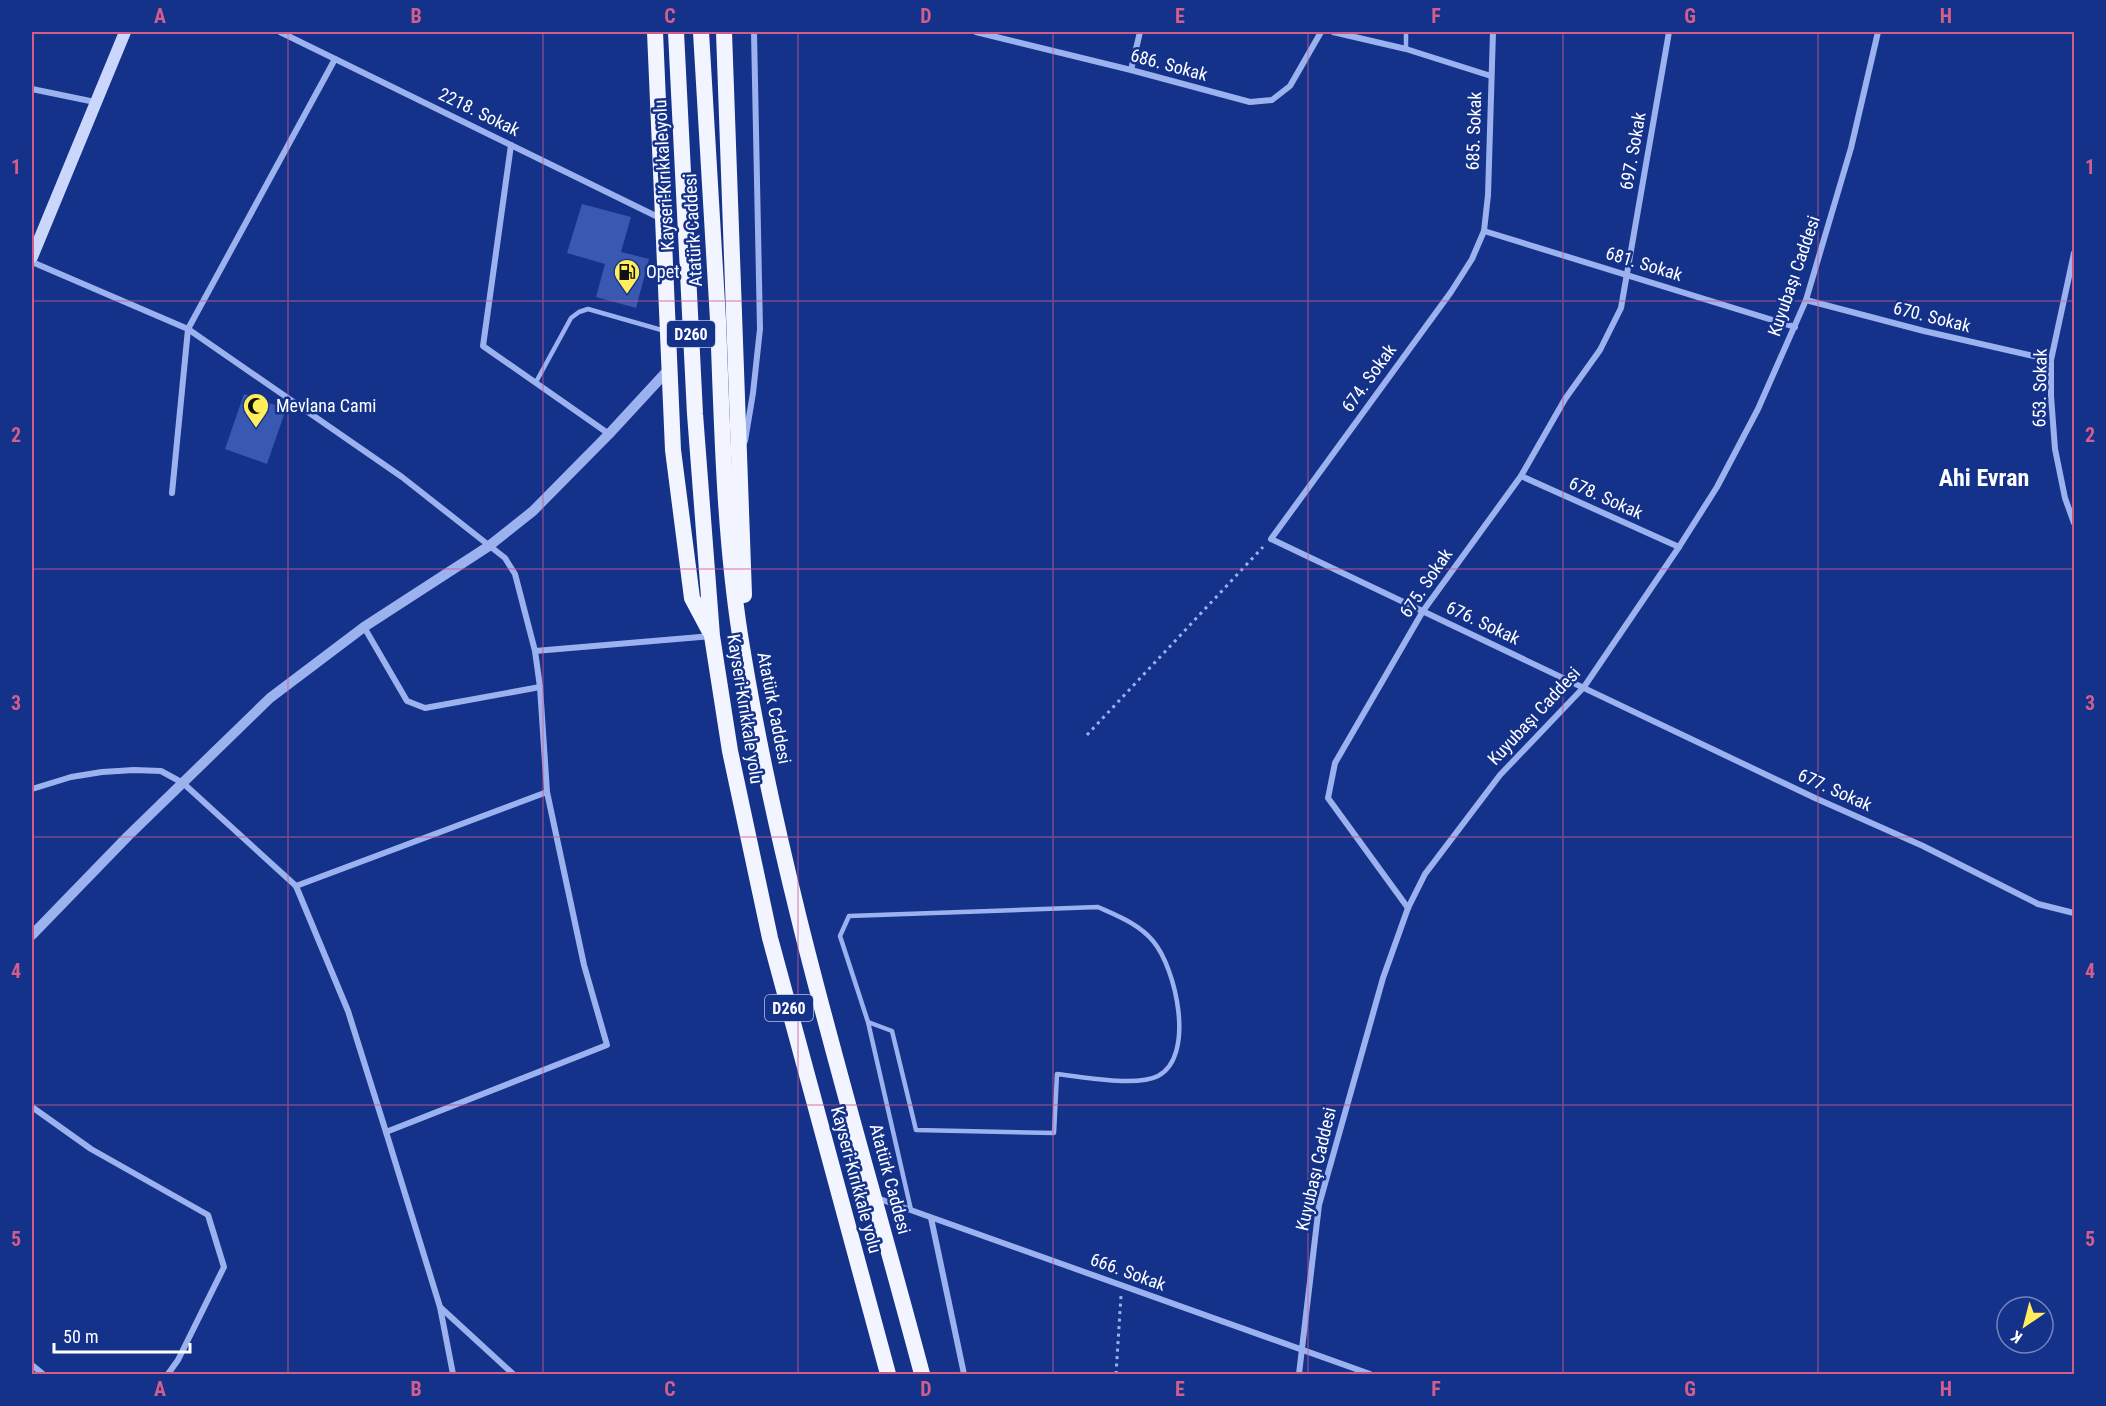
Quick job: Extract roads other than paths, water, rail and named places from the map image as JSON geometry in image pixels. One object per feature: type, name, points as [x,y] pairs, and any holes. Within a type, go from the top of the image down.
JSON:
[{"type":"highway","points":[[656,32],[673,450],[692,598],[712,636]]},
{"type":"highway","name":"Kayseri-Kırıkkale yolu","points":[[676,32],[695,414],[712,636],[730,752],[770,938],[888,1374]]},
{"type":"highway","name":"Atatürk Caddesi","points":[[701,32],[717,299],[723,457],[740,634],[799,925],[922,1374]]},
{"type":"highway","points":[[724,32],[745,586],[740,634]]},
{"type":"main road","points":[[32,257],[125,32]]},
{"type":"street","name":"2218. Sokak","points":[[280,32],[664,220]]},
{"type":"street","points":[[740,462],[750,418],[760,328],[754,32]]},
{"type":"street","name":"686. Sokak","points":[[977,32],[1131,69],[1250,102],[1272,100],[1290,86],[1321,32]]},
{"type":"street","points":[[1131,69],[1140,32]]},
{"type":"street","points":[[1333,32],[1406,50],[1491,76]]},
{"type":"street","name":"685. Sokak","points":[[1484,231],[1488,195],[1493,32]]},
{"type":"street","name":"697. Sokak","points":[[1626,275],[1669,32]]},
{"type":"street","name":"Kuyubaşı Caddesi","points":[[1299,1374],[1319,1205],[1383,978],[1408,908],[1425,874],[1500,775],[1584,687],[1717,487],[1758,409],[1806,300],[1851,148],[1878,32]]},
{"type":"street","points":[[172,493],[188,329],[335,59]]},
{"type":"street","points":[[32,89],[95,102]]},
{"type":"street","points":[[511,145],[483,346],[609,434]]},
{"type":"street","name":"681. Sokak","points":[[1484,231],[1795,327]]},
{"type":"street","name":"674. Sokak","points":[[1271,539],[1450,292],[1472,259],[1484,231]]},
{"type":"street","name":"653. Sokak","points":[[2074,253],[2051,360],[2055,449],[2065,498],[2074,523]]},
{"type":"street","points":[[32,262],[188,329],[402,477],[505,558],[515,574],[535,651],[540,687],[547,792],[582,954],[607,1045],[386,1132]]},
{"type":"street","name":"675. Sokak","points":[[1408,908],[1328,798],[1335,763],[1423,611],[1521,476],[1565,399],[1600,350],[1621,308],[1626,275]]},
{"type":"street","name":"670. Sokak","points":[[1806,300],[1924,331],[2051,360]]},
{"type":"street","points":[[32,935],[128,836],[270,698],[364,627],[489,546],[533,511],[669,369]]},
{"type":"street","name":"678. Sokak","points":[[1521,476],[1679,547]]},
{"type":"street","name":"676. Sokak","points":[[1271,539],[1584,687]]},
{"type":"street","points":[[364,627],[407,701],[425,708],[540,687]]},
{"type":"street","points":[[535,651],[712,636]]},
{"type":"street","name":"677. Sokak","points":[[1584,687],[1815,798],[1923,846],[2038,904],[2074,914]]},
{"type":"street","points":[[32,789],[92,773],[161,771],[183,783],[296,886],[348,1011],[440,1307],[453,1374]]},
{"type":"street","points":[[296,886],[547,792]]},
{"type":"street","points":[[32,1107],[91,1149],[208,1215],[224,1267],[178,1360],[168,1374]]},
{"type":"street","name":"666. Sokak","points":[[875,1198],[1370,1374]]},
{"type":"street","points":[[931,1218],[964,1374]]},
{"type":"street","points":[[440,1307],[513,1374]]},
{"type":"street","points":[[32,1365],[43,1374]]},
{"type":"lane","points":[[1406,32],[1406,50]]},
{"type":"lane","points":[[536,382],[571,318],[579,312],[588,309],[668,332]]},
{"type":"lane","points":[[868,1022],[892,1031],[916,1130],[1054,1133],[1057,1074],[1139,1081],[1156,1078],[1166,1071],[1174,1058],[1178,1042],[1179,1007],[1168,968],[1153,941],[1129,921],[1098,907],[849,916],[840,936],[868,1022],[910,1210]]},
{"type":"place","name":"Opet","points":[[627,295]]},
{"type":"place","name":"Mevlana Cami","points":[[256,429]]},
{"type":"district","name":"Ahi Evran","points":[[1984,478]]}]
